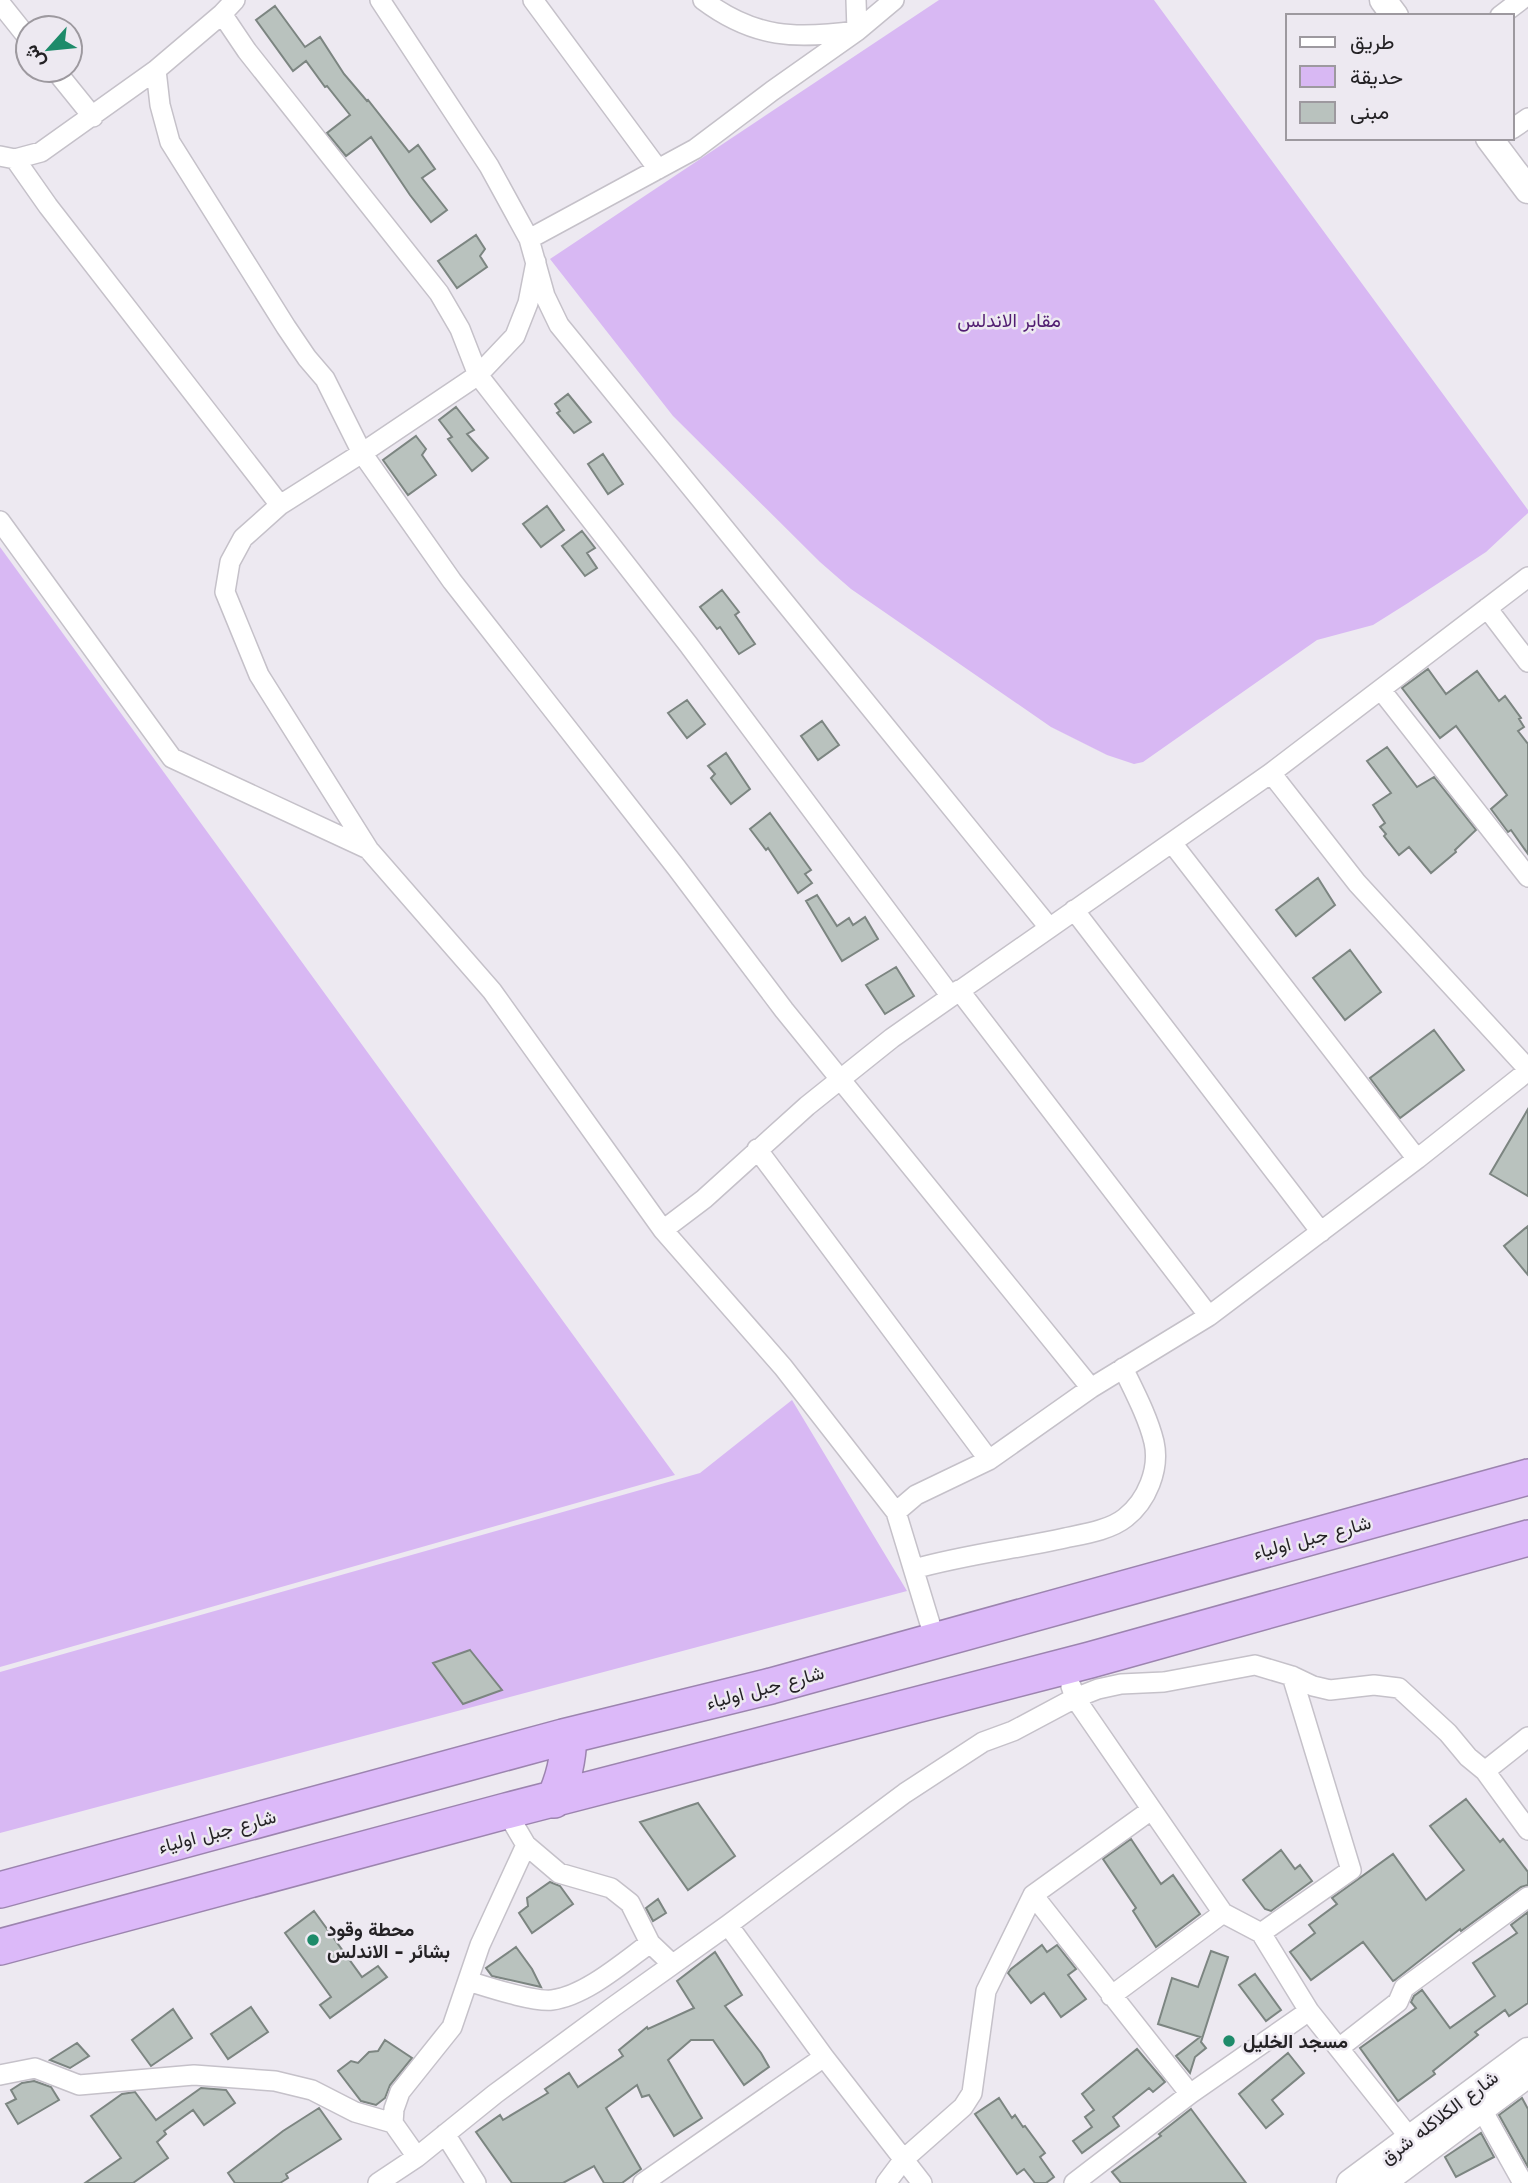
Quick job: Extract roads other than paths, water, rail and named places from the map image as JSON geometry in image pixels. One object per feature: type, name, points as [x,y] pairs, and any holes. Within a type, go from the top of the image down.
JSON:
[{"type":"highway","name":"شارع جبل اولياء","points":[[0,1890],[569,1736],[771,1686],[1528,1478]]},
{"type":"highway","points":[[0,1947],[631,1779],[1070,1681],[1301,1602],[1528,1538]]},
{"type":"highway","points":[[631,1779],[636,1721]]},
{"type":"highway","points":[[554,1800],[564,1780],[569,1736]]},
{"type":"street","points":[[380,0],[489,166],[529,239],[545,296],[559,326],[1048,926]]},
{"type":"street","points":[[533,0],[658,169]]},
{"type":"street","points":[[703,0],[725,17],[789,36],[857,31]]},
{"type":"street","points":[[856,0],[857,31]]},
{"type":"street","points":[[529,239],[695,149],[857,31],[894,0]]},
{"type":"street","points":[[1382,0],[1393,14]]},
{"type":"street","points":[[1503,14],[1521,0]]},
{"type":"street","points":[[0,4],[14,21]]},
{"type":"street","points":[[281,505],[8,158],[41,152],[93,117],[156,70],[228,7],[247,51],[439,293],[460,329],[478,375],[954,992],[1209,1316]]},
{"type":"street","points":[[156,70],[160,105],[170,142],[286,327],[325,379],[362,453],[452,581],[839,1079],[1091,1388]]},
{"type":"street","points":[[66,84],[93,117]]},
{"type":"street","points":[[1501,140],[1528,190]]},
{"type":"street","points":[[536,262],[528,303],[515,336],[478,375],[281,505],[243,538],[230,562],[225,592],[259,675],[369,850],[492,991],[663,1230],[783,1367],[896,1512],[935,1640]]},
{"type":"street","points":[[0,521],[172,758],[369,850]]},
{"type":"street","points":[[663,1230],[704,1199],[757,1149],[839,1079],[954,992],[1270,773],[1528,577]]},
{"type":"street","points":[[1487,608],[1528,662]]},
{"type":"street","points":[[1381,690],[1528,877]]},
{"type":"street","points":[[896,1512],[916,1495],[989,1460],[1091,1388],[1209,1316],[1416,1160],[1528,1070],[1357,883],[1270,773]]},
{"type":"street","points":[[1172,843],[1416,1160]]},
{"type":"street","points":[[1073,911],[1321,1232]]},
{"type":"street","points":[[757,1149],[989,1460]]},
{"type":"street","points":[[914,1569],[944,1560],[1008,1551],[1071,1537],[1116,1524],[1126,1518],[1151,1483],[1154,1444],[1123,1368]]},
{"type":"street","points":[[1070,1681],[1098,1689],[1121,1684],[1164,1682],[1255,1665],[1330,1690],[1374,1685],[1399,1688],[1485,1771],[1528,1830]]},
{"type":"street","points":[[1261,1933],[1351,1870],[1292,1676]]},
{"type":"street","points":[[1070,1681],[1151,1810],[1223,1913],[1261,1933],[1309,2011],[1410,2138]]},
{"type":"street","points":[[378,2183],[905,1793],[983,1742],[1013,1731],[1070,1681]]},
{"type":"street","points":[[1485,1771],[1528,1737]]},
{"type":"street","points":[[886,2183],[904,2159],[963,2107],[972,2092],[986,1991],[1033,1895],[1151,1810]]},
{"type":"street","points":[[506,1811],[526,1845],[559,1873],[611,1888],[630,1903],[650,1943],[672,1964]]},
{"type":"street","points":[[416,2157],[393,2123],[394,2109],[400,2092],[452,2027],[480,1945],[526,1845]]},
{"type":"street","points":[[1033,1895],[1189,2094]]},
{"type":"street","points":[[1339,2048],[1398,2002],[1404,1988],[1528,1897]]},
{"type":"street","points":[[1111,1996],[1223,1913]]},
{"type":"street","points":[[728,1925],[824,2057],[922,2183]]},
{"type":"street","points":[[468,1981],[507,1993],[551,2000],[572,1994],[589,1985],[650,1943]]},
{"type":"street","points":[[1074,2183],[1189,2094],[1309,2011]]},
{"type":"street","name":"شارع الكلاكله شرق","points":[[1350,2183],[1528,2051]]},
{"type":"street","points":[[643,2183],[824,2057]]},
{"type":"street","points":[[0,2075],[35,2068],[79,2085],[194,2075],[275,2081],[312,2090],[355,2112],[393,2123]]},
{"type":"street","name":"شارع الكلاكله شرق","points":[[1382,2183],[1528,2074]]},
{"type":"street","points":[[1481,2108],[1523,2183]]},
{"type":"street","points":[[445,2134],[476,2183]]},
{"type":"place","name":"محطة وقود بشائر - الاندلس","points":[[313,1940]]},
{"type":"place","name":"مسجد الخليل","points":[[1229,2041]]},
{"type":"park label","name":"مقابر الاندلس","points":[[1009,320]]}]
